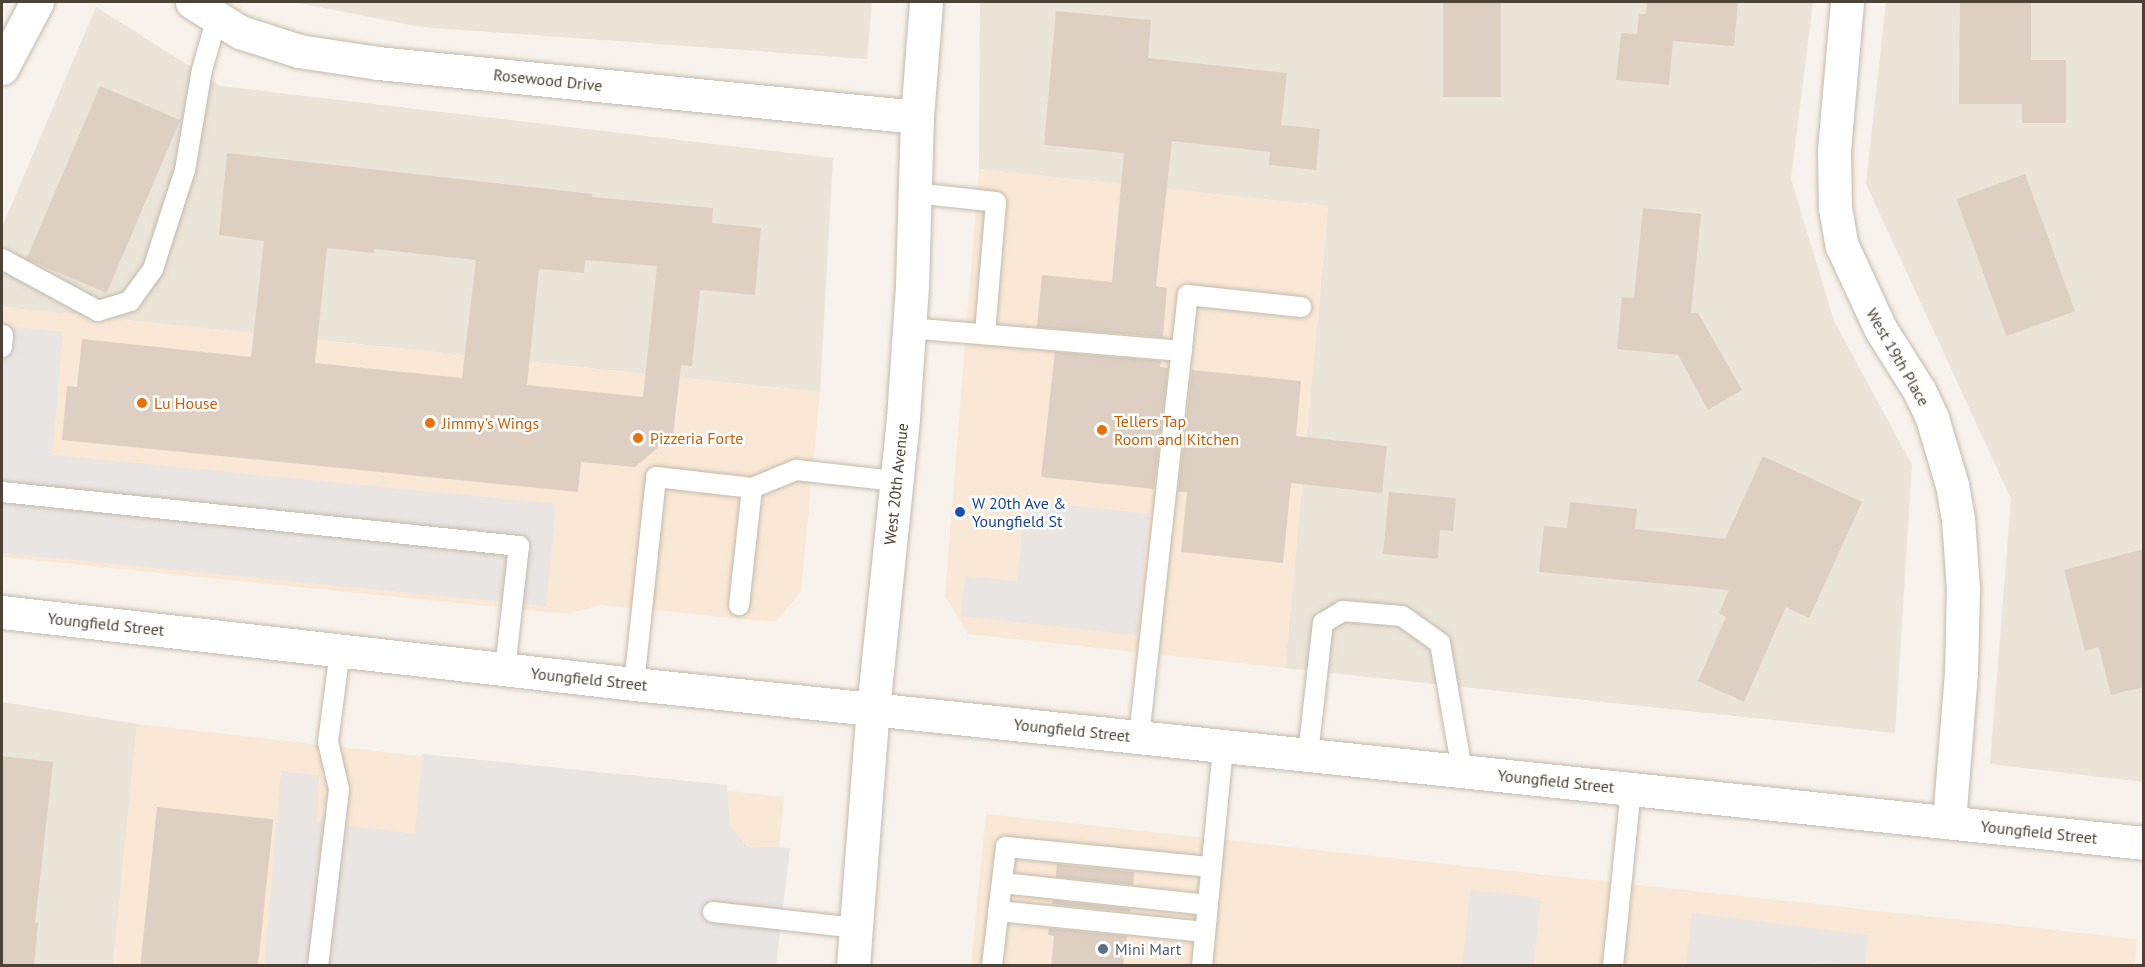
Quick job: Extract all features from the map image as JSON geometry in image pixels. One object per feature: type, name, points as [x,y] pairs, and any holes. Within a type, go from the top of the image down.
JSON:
[{"type":"street","points":[[2,68],[37,2]]},
{"type":"street","name":"West 20th Avenue","points":[[857,965],[856,928],[873,709],[909,328],[916,117],[926,2]]},
{"type":"street","name":"West 19th Place","points":[[1847,2],[1834,150],[1835,208],[1842,246],[1881,330],[1919,390],[1932,418],[1952,484],[1958,518],[1963,589],[1961,672],[1949,822]]},
{"type":"street","name":"Rosewood Drive","points":[[204,9],[240,32],[299,51],[378,63],[916,117]]},
{"type":"street","name":"Youngfield Street","points":[[2,612],[634,684],[2144,843]]},
{"type":"lane","points":[[2,259],[98,311],[130,301],[153,269],[184,170],[202,70],[204,9]]},
{"type":"lane","points":[[915,193],[996,202],[985,334]]},
{"type":"lane","points":[[1139,737],[1188,296],[1301,307]]},
{"type":"lane","points":[[909,328],[1182,351]]},
{"type":"lane","points":[[634,684],[656,477],[752,488],[796,470],[896,481]]},
{"type":"lane","points":[[739,604],[752,488]]},
{"type":"lane","points":[[2,492],[519,546],[505,669]]},
{"type":"lane","points":[[1308,754],[1323,623],[1343,611],[1402,616],[1440,643],[1462,771]]},
{"type":"lane","points":[[318,966],[339,789],[328,742],[340,651]]},
{"type":"lane","points":[[1202,966],[1223,746]]},
{"type":"lane","points":[[1613,966],[1631,789]]},
{"type":"lane","points":[[992,966],[1006,847],[1211,867]]},
{"type":"lane","points":[[1002,883],[1208,905]]},
{"type":"lane","points":[[998,911],[1205,932]]},
{"type":"lane","points":[[713,912],[856,928]]},
{"type":"shaded area","points":[[293,2],[872,2],[867,59],[421,27]]},
{"type":"shaded area","points":[[980,2],[1813,2],[1791,179],[1834,321],[1912,465],[1895,733],[1285,668],[1328,206],[979,169]]},
{"type":"shaded area","points":[[1886,2],[2143,2],[2143,782],[1990,764],[2011,499],[1866,184]]},
{"type":"shaded area","points":[[96,7],[221,86],[833,158],[820,392],[2,307],[2,227]]},
{"type":"shaded area","points":[[979,169],[1328,206],[1285,668],[968,634],[945,596]]},
{"type":"shaded area","points":[[2,307],[820,392],[801,592],[775,622],[600,605],[566,614],[2,557]]},
{"type":"shaded area","points":[[2,326],[63,332],[52,455],[556,504],[546,606],[2,553]]},
{"type":"shaded area","points":[[1026,501],[1149,514],[1137,635],[961,616],[965,576],[1017,581]]},
{"type":"shaded area","points":[[2,702],[137,724],[113,965],[2,965]]},
{"type":"shaded area","points":[[137,724],[784,797],[768,965],[113,966]]},
{"type":"shaded area","points":[[422,754],[727,785],[729,824],[747,847],[790,848],[776,965],[264,966],[281,771],[319,776],[317,822],[415,834]]},
{"type":"shaded area","points":[[986,814],[2137,939],[2135,966],[971,966]]},
{"type":"shaded area","points":[[1470,890],[1541,897],[1533,966],[1462,965]]},
{"type":"shaded area","points":[[1692,913],[1868,935],[1865,965],[1813,963],[1812,966],[1686,965]]},
{"type":"building","points":[[1443,2],[1501,2],[1501,97],[1443,97]]},
{"type":"building","points":[[1647,2],[1738,2],[1734,46],[1673,41],[1669,85],[1616,80],[1621,33],[1637,34],[1639,14],[1646,14]]},
{"type":"building","points":[[1960,2],[2031,2],[2031,60],[2066,60],[2066,123],[2022,123],[2022,104],[1959,104]]},
{"type":"building","points":[[1056,11],[1151,20],[1148,58],[1287,73],[1281,125],[1320,129],[1316,170],[1269,165],[1270,152],[1172,141],[1156,286],[1167,288],[1163,337],[1037,327],[1042,275],[1112,282],[1124,153],[1044,145]]},
{"type":"building","points":[[100,86],[180,120],[107,293],[27,259]]},
{"type":"building","points":[[227,153],[592,194],[592,197],[713,208],[712,223],[761,228],[755,295],[700,290],[692,366],[681,365],[673,435],[635,467],[581,462],[578,492],[62,440],[67,386],[77,387],[82,339],[251,357],[264,241],[219,235]],"holes":[[[327,248],[374,253],[374,249],[476,260],[462,378],[315,363]],[[585,260],[657,266],[643,397],[527,385],[539,269],[584,273]]]},
{"type":"building","points":[[2025,174],[2075,311],[2006,336],[1956,199]]},
{"type":"building","points":[[1643,208],[1701,214],[1691,313],[1698,313],[1742,390],[1708,410],[1678,355],[1617,349],[1622,297],[1634,298]]},
{"type":"building","points":[[1055,352],[1161,361],[1160,367],[1168,368],[1154,489],[1041,477]]},
{"type":"building","points":[[1192,370],[1301,381],[1296,436],[1387,446],[1382,493],[1291,483],[1283,563],[1181,552],[1187,492],[1178,492]]},
{"type":"building","points":[[1763,456],[1862,502],[1809,618],[1786,607],[1744,702],[1698,681],[1726,617],[1719,613],[1729,590],[1539,572],[1544,526],[1567,528],[1570,502],[1637,509],[1635,529],[1725,539]]},
{"type":"building","points":[[1389,492],[1456,498],[1453,531],[1440,530],[1438,559],[1383,554]]},
{"type":"building","points":[[2144,549],[2144,687],[2111,695],[2099,647],[2085,651],[2064,570]]},
{"type":"building","points":[[2,756],[53,762],[35,923],[38,923],[34,966],[2,966]]},
{"type":"building","points":[[157,807],[273,819],[258,966],[140,966]]},
{"type":"building","points":[[1057,864],[1135,872],[1133,885],[1056,877]]},
{"type":"building","points":[[1053,900],[1131,909],[1130,912],[1052,904]]},
{"type":"building","name":"Mini Mart","points":[[1049,928],[1127,936],[1123,966],[1051,966],[1054,936],[1048,935]]},
{"type":"place","name":"Lu House","points":[[142,403]]},
{"type":"place","name":"Jimmy's Wings","points":[[430,423]]},
{"type":"place","name":"Tellers Tap Room and Kitchen","points":[[1102,430]]},
{"type":"place","name":"Pizzeria Forte","points":[[638,438]]},
{"type":"place","name":"W 20th Ave & Youngfield St","points":[[960,512]]},
{"type":"place","name":"Mini Mart","points":[[1103,949]]}]
